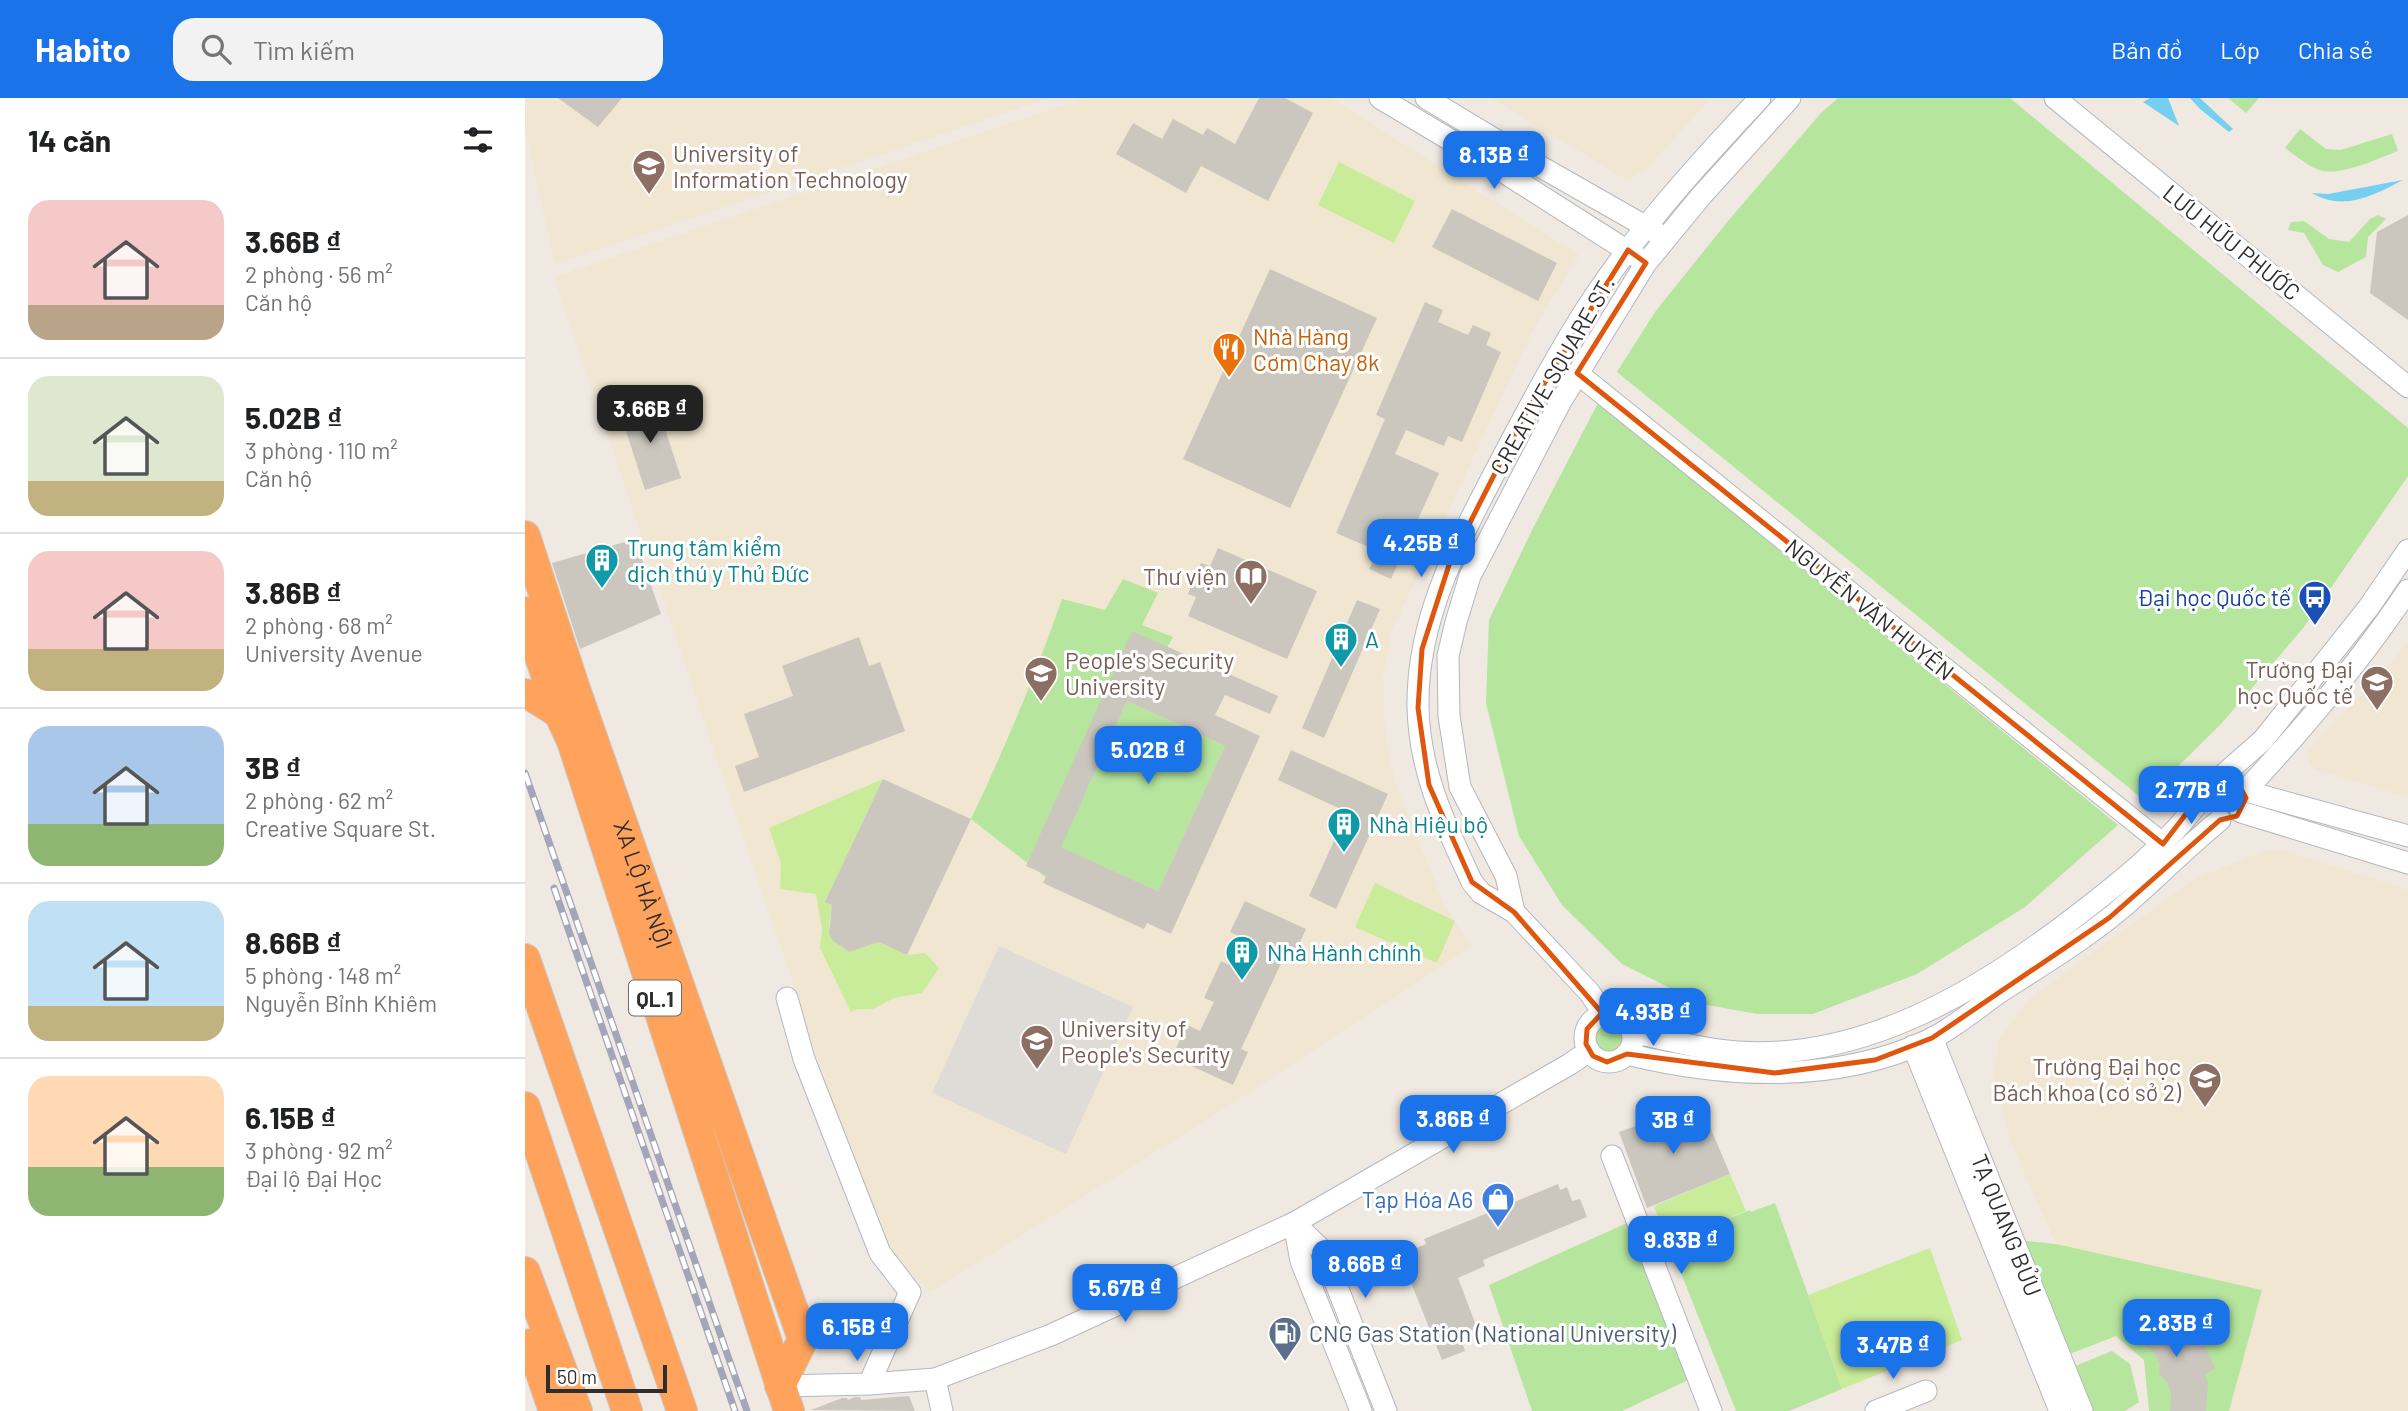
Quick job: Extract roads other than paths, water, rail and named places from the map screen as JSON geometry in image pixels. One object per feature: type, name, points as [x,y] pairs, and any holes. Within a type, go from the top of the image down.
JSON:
[{"type":"highway","name":"XA LỘ HÀ NỘI","points":[[525,536],[543,684],[572,741],[785,1398]]},
{"type":"highway","name":"XA LỘ HÀ NỘI","points":[[525,612],[543,684],[803,1339],[785,1398]]},
{"type":"highway","points":[[525,959],[682,1411]]},
{"type":"highway","points":[[525,1107],[627,1411]]},
{"type":"highway","points":[[525,1272],[530,1315],[554,1411]]},
{"type":"highway","points":[[530,1315],[577,1411]]},
{"type":"street","points":[[1380,98],[1646,263]]},
{"type":"street","points":[[1426,98],[1528,160],[1666,238]]},
{"type":"street","name":"CREATIVE SQUARE ST.","points":[[1604,1014],[1589,992],[1514,912],[1481,893],[1472,882],[1429,785],[1418,708],[1422,649],[1435,600],[1478,503],[1524,416],[1585,311],[1662,207],[1760,98]]},
{"type":"street","name":"CREATIVE SQUARE ST.","points":[[1514,912],[1506,876],[1460,787],[1449,716],[1448,656],[1455,622],[1470,576],[1577,373],[1646,263],[1745,146],[1790,98]]},
{"type":"street","name":"LƯU HỮU PHƯỚC","points":[[2055,98],[2408,387]]},
{"type":"street","name":"NGUYỄN VĂN HUYÊN","points":[[1577,373],[2163,844]]},
{"type":"street","points":[[1632,1032],[1699,1048],[1740,1052],[1826,1044],[1859,1037],[1906,1021],[1949,1001],[2014,961],[2113,888],[2163,844],[2186,819],[2202,798],[2208,784],[2257,748],[2369,607],[2408,550]]},
{"type":"street","points":[[1627,1054],[1703,1067],[1775,1073],[1851,1066],[1923,1042],[1969,1015],[2109,918],[2220,820],[2231,819],[2281,752],[2346,675],[2408,590]]},
{"type":"street","points":[[2222,776],[2236,780],[2243,802]]},
{"type":"street","points":[[2202,798],[2206,810],[2220,820]]},
{"type":"street","points":[[2243,802],[2408,836]]},
{"type":"street","points":[[2243,802],[2408,863]]},
{"type":"street","points":[[787,998],[804,1059],[880,1253],[910,1292],[869,1384]]},
{"type":"street","points":[[1604,1014],[1625,1019],[1632,1032],[1633,1040],[1627,1054],[1615,1062],[1600,1060],[1588,1051],[1585,1036],[1587,1029],[1604,1014]]},
{"type":"street","name":"TẠ QUANG BỬU","points":[[1923,1042],[2074,1410]]},
{"type":"street","points":[[785,1398],[869,1384],[935,1378],[1051,1335],[1294,1223],[1558,1071],[1588,1051]]},
{"type":"street","points":[[1612,1156],[1711,1411]]},
{"type":"street","points":[[1294,1223],[1301,1261],[1361,1411]]},
{"type":"street","points":[[1294,1223],[1323,1251],[1386,1411]]},
{"type":"street","points":[[935,1378],[942,1411]]},
{"type":"street","points":[[1876,1411],[1926,1391]]},
{"type":"water","points":[[2150,98],[2168,98],[2179,126],[2143,102]]},
{"type":"water","points":[[2190,98],[2200,98],[2233,129],[2229,132]]},
{"type":"water","points":[[2403,180],[2370,196],[2347,201],[2324,199],[2312,193],[2328,194]]},
{"type":"railway","points":[[525,773],[747,1411]]},
{"type":"railway","points":[[554,888],[735,1411]]},
{"type":"place","name":"University of Information Technology","points":[[649,196]]},
{"type":"place","name":"Nhà Hàng Cơm Chay 8k","points":[[1229,379]]},
{"type":"place","name":"Trung tâm kiểm dịch thú y Thủ Đức","points":[[602,590]]},
{"type":"place","name":"Thư viện","points":[[1251,606]]},
{"type":"place","name":"Đại học Quốc tế","points":[[2315,627]]},
{"type":"place","name":"A","points":[[1341,669]]},
{"type":"place","name":"People's Security University","points":[[1041,703]]},
{"type":"place","name":"Trường Đại học Quốc tế","points":[[2377,712]]},
{"type":"place","name":"Nhà Hiệu bộ","points":[[1344,854]]},
{"type":"place","name":"Nhà Hành chính","points":[[1242,982]]},
{"type":"place","name":"University of People's Security","points":[[1037,1071]]},
{"type":"place","name":"Trường Đại học Bách khoa (cơ sở 2)","points":[[2205,1109]]},
{"type":"place","name":"Tạp Hóa A6","points":[[1498,1229]]},
{"type":"place","name":"CNG Gas Station (National University)","points":[[1285,1363]]}]
